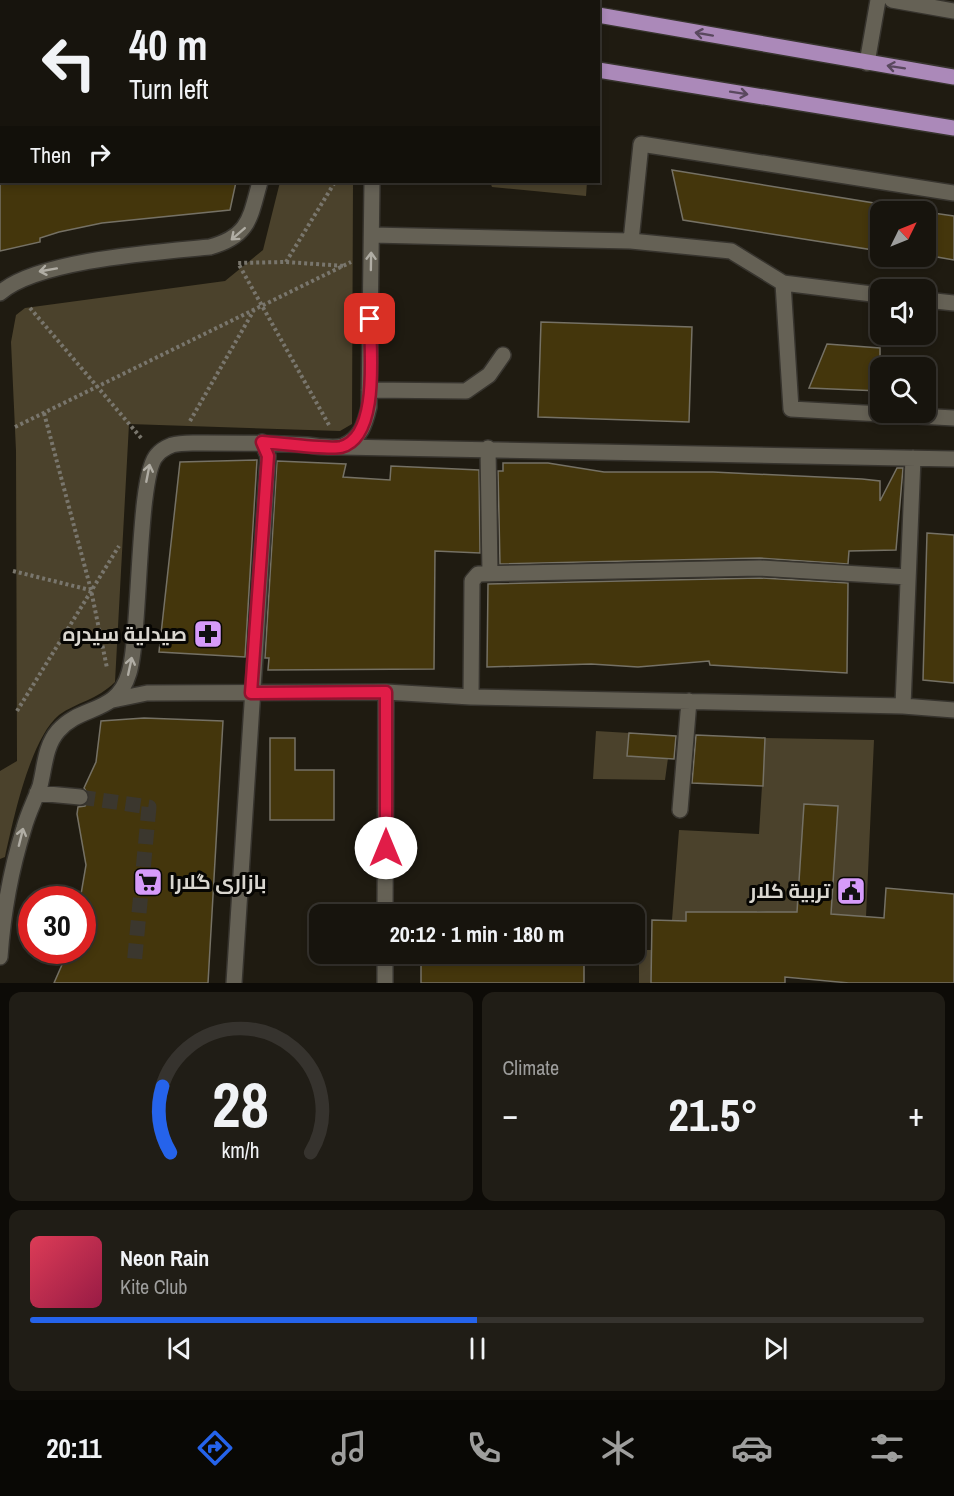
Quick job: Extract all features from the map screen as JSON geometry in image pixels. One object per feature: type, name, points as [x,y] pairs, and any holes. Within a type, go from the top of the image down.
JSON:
[{"type":"main road","points":[[600,15],[954,77]]},
{"type":"main road","points":[[600,70],[954,128]]},
{"type":"street","points":[[867,63],[878,0]]},
{"type":"street","points":[[892,0],[954,11]]},
{"type":"street","points":[[632,241],[640,144],[954,193]]},
{"type":"street","points":[[0,293],[11,284],[34,273],[81,264],[210,247],[230,240],[239,235],[248,224],[260,183]]},
{"type":"street","points":[[341,447],[354,440],[364,427],[369,390],[372,183]]},
{"type":"street","points":[[372,242],[632,241],[731,251],[783,283],[870,294]]},
{"type":"street","points":[[783,283],[790,409],[954,418]]},
{"type":"street","points":[[936,301],[954,303]]},
{"type":"street","points":[[369,390],[466,392],[489,375],[503,355]]},
{"type":"street","points":[[234,983],[268,456],[262,442]]},
{"type":"street","points":[[113,700],[123,689],[130,672],[138,611],[145,488],[151,462],[172,445],[262,442],[341,447],[488,448],[954,459]]},
{"type":"street","points":[[488,448],[490,573]]},
{"type":"street","points":[[903,706],[913,458]]},
{"type":"street","points":[[471,697],[472,581],[478,573],[760,568],[908,577]]},
{"type":"street","points":[[385,904],[386,692]]},
{"type":"street","points":[[0,957],[6,875],[37,793],[47,749],[59,730],[74,718],[113,700],[147,693],[386,692],[471,697],[903,706],[954,710]]},
{"type":"street","points":[[680,810],[689,701]]},
{"type":"street","points":[[37,793],[80,797]]},
{"type":"street","points":[[385,964],[385,983]]},
{"type":"path","points":[[286,262],[334,183]]},
{"type":"path","points":[[15,427],[345,266],[372,242]]},
{"type":"path","points":[[341,447],[238,263],[286,262],[345,266]]},
{"type":"path","points":[[30,308],[156,456]]},
{"type":"path","points":[[188,424],[255,310]]},
{"type":"path","points":[[44,412],[91,590],[113,700]]},
{"type":"path","points":[[17,711],[123,539]]},
{"type":"path","points":[[13,571],[91,590]]},
{"type":"shaded area","points":[[280,183],[353,183],[352,424],[340,431],[129,424],[115,682],[101,693],[59,715],[39,742],[24,782],[5,857],[0,859],[0,771],[17,761],[16,451],[11,342],[16,315],[25,308],[225,281],[263,250]]},
{"type":"shaded area","points":[[490,183],[587,183],[586,196],[492,187]]},
{"type":"shaded area","points":[[596,731],[629,733],[627,756],[668,758],[665,780],[593,779]]},
{"type":"shaded area","points":[[765,738],[874,740],[866,917],[831,914],[838,807],[805,804],[797,915],[757,911],[756,927],[686,912],[686,921],[672,920],[679,830],[759,834]]},
{"type":"shaded area","points":[[645,950],[651,950],[651,983],[639,983],[639,964],[645,964]]},
{"type":"building","points":[[672,170],[870,202],[870,249],[683,220]]},
{"type":"building","points":[[0,183],[236,183],[230,210],[102,223],[59,232],[40,238],[40,242],[0,251]]},
{"type":"building","points":[[936,213],[954,216],[954,260],[936,257]]},
{"type":"building","points":[[541,322],[692,327],[689,422],[538,417]]},
{"type":"building","points":[[827,344],[880,348],[880,357],[870,357],[870,391],[809,388]]},
{"type":"building","points":[[257,460],[245,657],[159,652],[180,462]]},
{"type":"building","points":[[277,461],[346,464],[343,477],[390,480],[391,466],[479,470],[480,553],[435,551],[434,669],[268,670],[269,658],[265,658]]},
{"type":"building","points":[[503,463],[548,463],[604,472],[713,472],[862,479],[880,481],[880,501],[897,468],[903,468],[896,550],[849,551],[848,564],[760,558],[500,564],[498,471],[503,471]]},
{"type":"building","points":[[927,533],[954,535],[954,683],[923,680]]},
{"type":"building","points":[[760,578],[848,583],[847,673],[710,665],[709,661],[638,667],[591,664],[487,667],[488,584]]},
{"type":"building","name":"بازاری گلارا","points":[[144,718],[223,721],[208,983],[54,983],[62,964],[96,964],[96,886],[82,886],[86,865],[77,814],[78,807],[85,806],[90,798],[84,788],[96,762],[101,721]]},
{"type":"building","points":[[629,733],[676,736],[674,759],[627,756]]},
{"type":"building","points":[[696,735],[765,738],[763,786],[692,783]]},
{"type":"building","points":[[270,738],[295,738],[295,770],[334,770],[334,820],[270,820]]},
{"type":"building","points":[[804,804],[838,806],[831,914],[884,918],[886,888],[954,894],[954,983],[849,983],[785,977],[785,983],[651,983],[652,920],[686,921],[686,912],[797,912]]},
{"type":"building","points":[[421,964],[584,964],[584,983],[421,983]]},
{"type":"tunnel","points":[[80,797],[149,807],[134,966]]},
{"type":"place","name":"صيدلية سيدره","points":[[208,634]]},
{"type":"place","name":"بازاری گلارا","points":[[148,882]]},
{"type":"place","name":"تربية كلار","points":[[851,891]]},
{"type":"route","points":[[370,319],[369,406],[364,427],[354,440],[341,447],[262,442],[268,456],[251,693],[386,692],[386,848]]}]
